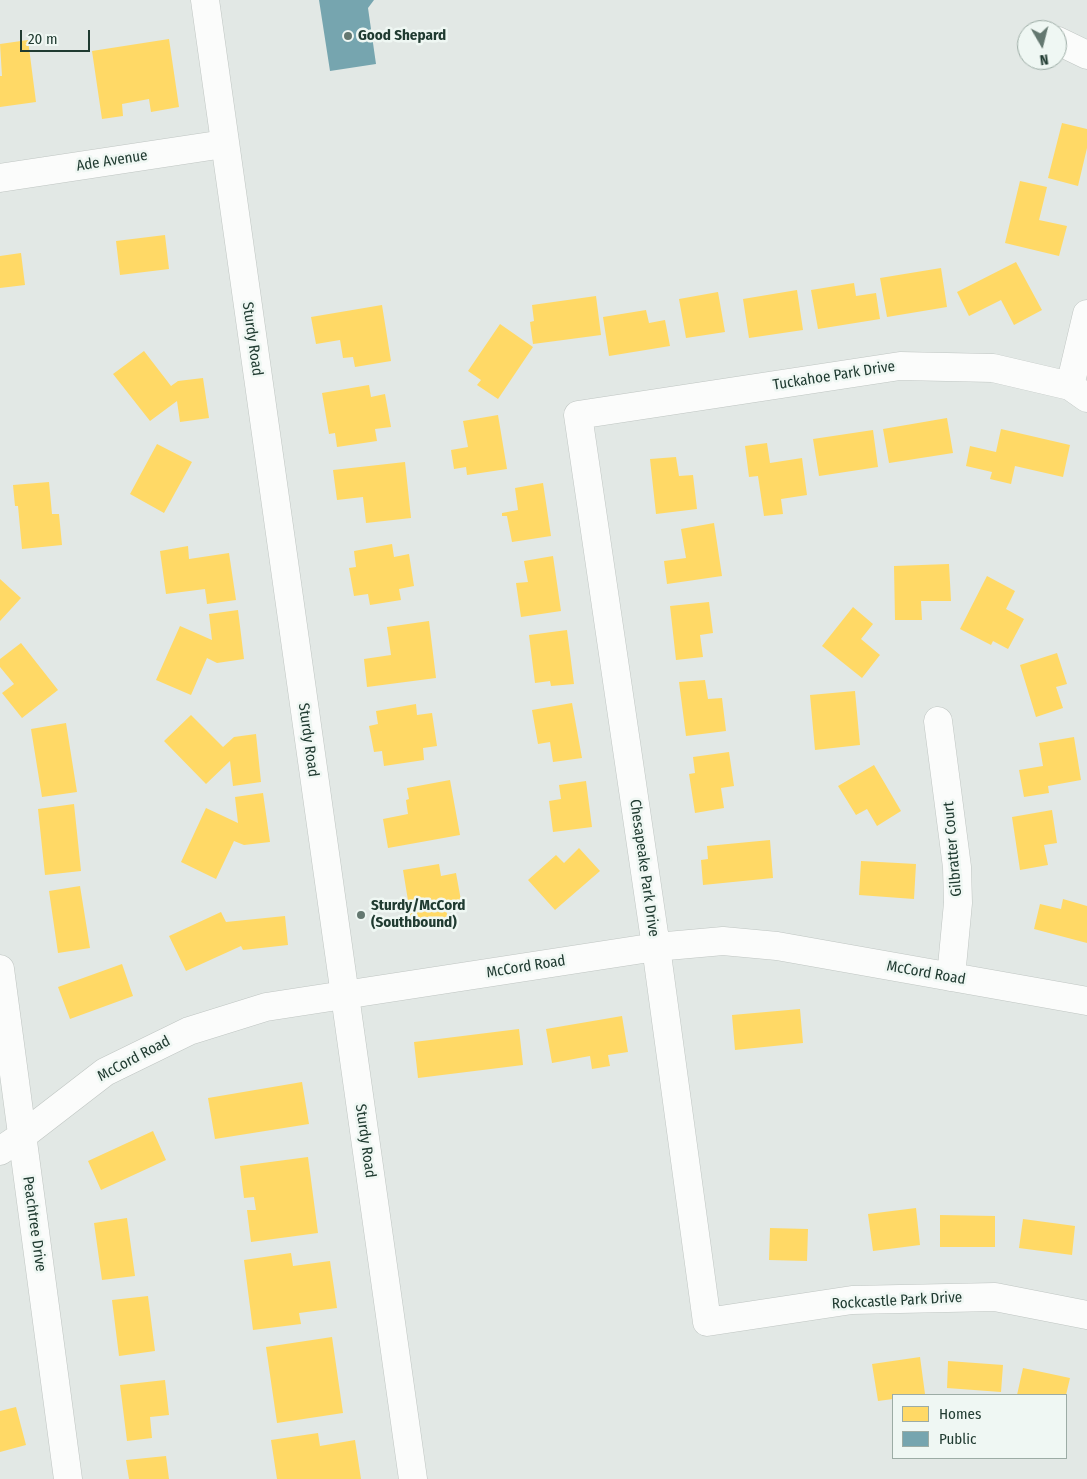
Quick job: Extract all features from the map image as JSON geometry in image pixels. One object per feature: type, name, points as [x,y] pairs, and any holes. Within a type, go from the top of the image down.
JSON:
[{"type":"street","name":"Sturdy Road","points":[[204,0],[413,1479]]},
{"type":"street","points":[[1067,45],[1087,55]]},
{"type":"street","name":"Ade Avenue","points":[[0,178],[224,144]]},
{"type":"street","points":[[1079,392],[1087,314]]},
{"type":"street","name":"Tuckahoe Park Drive","points":[[578,415],[900,366],[993,368],[1079,392]]},
{"type":"street","name":"Chesapeake Park Drive","points":[[578,415],[656,947],[707,1322]]},
{"type":"street","name":"Gilbratter Court","points":[[938,721],[957,867],[958,902],[951,977]]},
{"type":"street","name":"McCord Road","points":[[11,1143],[105,1072],[189,1031],[266,1007],[656,947],[723,941],[777,946],[1087,1001]]},
{"type":"street","name":"Peachtree Drive","points":[[0,968],[11,1143],[68,1479]]},
{"type":"street","name":"Rockcastle Park Drive","points":[[707,1322],[852,1300],[995,1297],[1087,1314]]},
{"type":"building: Homes","points":[[169,39],[179,107],[151,112],[149,99],[122,104],[123,116],[102,119],[92,51]]},
{"type":"building: Homes","points":[[28,40],[36,102],[0,107],[0,76],[2,76],[0,44]]},
{"type":"building: Homes","points":[[1062,123],[1087,129],[1087,148],[1078,186],[1048,178]]},
{"type":"building: Homes","points":[[1020,181],[1047,187],[1039,220],[1067,226],[1059,256],[1005,243]]},
{"type":"building: Homes","points":[[165,235],[169,269],[120,275],[116,241]]},
{"type":"building: Homes","points":[[21,253],[25,285],[0,288],[0,256]]},
{"type":"building: Homes","points":[[1016,262],[1042,310],[1014,325],[1001,300],[969,316],[957,292]]},
{"type":"building: Homes","points":[[941,268],[947,307],[887,317],[880,278]]},
{"type":"building: Homes","points":[[854,283],[856,296],[876,293],[880,319],[818,329],[811,290]]},
{"type":"building: Homes","points":[[797,290],[803,330],[749,338],[743,299]]},
{"type":"building: Homes","points":[[718,292],[725,332],[686,338],[679,299]]},
{"type":"building: Homes","points":[[596,296],[601,335],[533,344],[530,322],[534,321],[532,305]]},
{"type":"building: Homes","points":[[382,305],[391,361],[355,367],[353,357],[343,358],[340,340],[316,344],[311,317]]},
{"type":"building: Homes","points":[[646,310],[649,323],[665,320],[670,346],[609,356],[603,317]]},
{"type":"building: Homes","points":[[500,324],[533,347],[498,399],[477,385],[481,380],[468,371]]},
{"type":"building: Homes","points":[[144,351],[171,386],[178,381],[203,378],[209,418],[180,422],[177,401],[150,421],[113,374]]},
{"type":"building: Homes","points":[[369,385],[371,397],[385,394],[391,427],[375,429],[377,441],[337,447],[335,433],[329,434],[322,393]]},
{"type":"building: Homes","points":[[498,415],[507,469],[467,475],[466,467],[454,469],[451,450],[468,447],[463,421]]},
{"type":"building: Homes","points":[[947,418],[953,453],[889,463],[883,429]]},
{"type":"building: Homes","points":[[1001,429],[1070,445],[1063,477],[1015,466],[1011,484],[990,479],[992,472],[966,466],[970,446],[996,452]]},
{"type":"building: Homes","points":[[873,430],[878,467],[819,476],[813,439]]},
{"type":"building: Homes","points":[[767,443],[770,463],[802,458],[807,495],[781,499],[783,514],[764,516],[758,476],[749,477],[745,446]]},
{"type":"building: Homes","points":[[157,444],[192,462],[164,513],[130,494]]},
{"type":"building: Homes","points":[[676,457],[679,476],[693,475],[697,509],[656,514],[650,459]]},
{"type":"building: Homes","points":[[405,462],[411,518],[366,523],[363,497],[337,500],[333,470]]},
{"type":"building: Homes","points":[[49,482],[52,514],[59,514],[62,545],[22,549],[18,506],[15,506],[13,485]]},
{"type":"building: Homes","points":[[543,483],[551,536],[512,542],[507,516],[502,516],[502,513],[518,510],[515,488]]},
{"type":"building: Homes","points":[[714,523],[722,576],[667,584],[664,561],[686,558],[681,529]]},
{"type":"building: Homes","points":[[392,544],[394,557],[409,554],[414,586],[399,589],[401,600],[370,605],[368,594],[354,596],[349,568],[356,567],[354,551]]},
{"type":"building: Homes","points":[[188,546],[189,559],[229,553],[236,600],[207,604],[205,589],[166,594],[160,551]]},
{"type":"building: Homes","points":[[553,556],[561,611],[521,617],[516,583],[528,582],[524,561]]},
{"type":"building: Homes","points":[[949,564],[951,601],[921,601],[922,620],[895,620],[894,566]]},
{"type":"building: Homes","points":[[987,576],[1015,591],[1006,609],[1024,619],[1008,649],[993,641],[991,645],[960,629]]},
{"type":"building: Homes","points":[[0,579],[21,598],[0,621]]},
{"type":"building: Homes","points":[[709,602],[713,633],[700,635],[703,657],[676,660],[670,606]]},
{"type":"building: Homes","points":[[853,607],[873,624],[861,639],[880,655],[862,678],[822,646]]},
{"type":"building: Homes","points":[[238,610],[244,659],[217,663],[207,658],[191,695],[156,680],[180,626],[212,640],[209,614]]},
{"type":"building: Homes","points":[[429,621],[436,678],[367,687],[364,659],[391,655],[387,627]]},
{"type":"building: Homes","points":[[567,630],[574,684],[551,686],[550,681],[535,683],[529,635]]},
{"type":"building: Homes","points":[[21,643],[58,690],[22,718],[2,693],[14,684],[0,667],[0,659]]},
{"type":"building: Homes","points":[[1057,653],[1067,684],[1056,687],[1063,708],[1036,717],[1020,665]]},
{"type":"building: Homes","points":[[705,680],[708,699],[722,698],[726,731],[686,736],[679,682]]},
{"type":"building: Homes","points":[[855,691],[860,745],[815,750],[810,695]]},
{"type":"building: Homes","points":[[572,703],[582,758],[553,762],[550,742],[538,744],[532,710]]},
{"type":"building: Homes","points":[[416,704],[417,715],[432,713],[437,746],[423,748],[424,760],[384,766],[382,751],[374,752],[369,726],[378,724],[376,711]]},
{"type":"building: Homes","points":[[191,715],[223,747],[234,737],[256,734],[261,782],[233,786],[230,761],[206,784],[164,741]]},
{"type":"building: Homes","points":[[66,723],[77,792],[42,797],[31,729]]},
{"type":"building: Homes","points":[[1074,737],[1081,780],[1048,786],[1049,793],[1024,797],[1019,770],[1043,766],[1039,743]]},
{"type":"building: Homes","points":[[729,752],[734,786],[721,788],[724,808],[695,813],[689,774],[695,773],[693,757]]},
{"type":"building: Homes","points":[[874,765],[901,811],[877,826],[867,809],[856,815],[838,786]]},
{"type":"building: Homes","points":[[450,780],[460,835],[388,848],[383,819],[408,814],[406,800],[409,799],[407,788]]},
{"type":"building: Homes","points":[[586,781],[592,827],[553,832],[549,801],[561,799],[559,785]]},
{"type":"building: Homes","points":[[263,793],[270,842],[244,845],[234,841],[216,879],[181,862],[206,808],[238,823],[235,797]]},
{"type":"building: Homes","points":[[74,804],[81,871],[45,875],[38,809]]},
{"type":"building: Homes","points":[[1052,810],[1057,843],[1044,845],[1048,865],[1020,870],[1012,817]]},
{"type":"building: Homes","points":[[770,840],[773,878],[703,885],[701,860],[708,859],[707,846]]},
{"type":"building: Homes","points":[[579,848],[600,871],[555,910],[528,880],[556,855],[564,863]]},
{"type":"building: Homes","points":[[861,861],[916,864],[914,899],[859,895]]},
{"type":"building: Homes","points":[[439,864],[441,876],[456,873],[462,906],[446,909],[448,919],[412,925],[403,870]]},
{"type":"building: Homes","points":[[80,886],[90,948],[58,953],[49,891]]},
{"type":"building: Homes","points":[[1063,899],[1087,906],[1087,943],[1034,929],[1040,904],[1061,909]]},
{"type":"building: Homes","points":[[221,912],[226,922],[285,916],[288,945],[243,950],[241,946],[186,971],[169,936]]},
{"type":"building: Homes","points":[[122,964],[133,996],[70,1019],[58,987]]},
{"type":"building: Homes","points":[[800,1009],[803,1043],[735,1050],[732,1015]]},
{"type":"building: Homes","points":[[622,1016],[628,1052],[608,1055],[610,1066],[592,1069],[590,1056],[552,1063],[546,1029]]},
{"type":"building: Homes","points":[[519,1029],[523,1065],[418,1078],[414,1042]]},
{"type":"building: Homes","points":[[302,1082],[309,1124],[215,1139],[208,1098]]},
{"type":"building: Homes","points":[[153,1131],[166,1160],[101,1190],[88,1161]]},
{"type":"building: Homes","points":[[308,1157],[318,1233],[251,1242],[247,1210],[256,1210],[254,1197],[244,1198],[240,1166]]},
{"type":"building: Homes","points":[[916,1208],[920,1245],[873,1251],[868,1214]]},
{"type":"building: Homes","points":[[940,1215],[995,1216],[995,1247],[940,1247]]},
{"type":"building: Homes","points":[[127,1218],[135,1276],[102,1280],[94,1223]]},
{"type":"building: Homes","points":[[1023,1219],[1075,1226],[1072,1255],[1019,1248]]},
{"type":"building: Homes","points":[[770,1228],[808,1229],[807,1261],[769,1260]]},
{"type":"building: Homes","points":[[291,1253],[293,1266],[330,1261],[337,1308],[299,1313],[301,1324],[253,1330],[244,1260]]},
{"type":"building: Homes","points":[[148,1296],[155,1351],[119,1356],[112,1300]]},
{"type":"building: Homes","points":[[332,1337],[343,1413],[277,1423],[266,1347]]},
{"type":"building: Homes","points":[[920,1357],[925,1394],[892,1394],[892,1399],[878,1401],[872,1364]]},
{"type":"building: Homes","points":[[948,1361],[1003,1365],[1001,1392],[947,1388]]},
{"type":"building: Homes","points":[[1023,1368],[1070,1378],[1066,1394],[1017,1394]]},
{"type":"building: Homes","points":[[165,1380],[169,1415],[150,1417],[152,1438],[127,1441],[120,1385]]},
{"type":"building: Homes","points":[[16,1407],[26,1445],[0,1452],[0,1411]]},
{"type":"building: Homes","points":[[318,1433],[320,1446],[355,1440],[361,1479],[277,1479],[271,1440]]},
{"type":"building: Homes","points":[[166,1456],[169,1479],[129,1479],[126,1460]]},
{"type":"building: Public","name":"Good Shepard","points":[[319,0],[374,0],[368,8],[376,64],[330,71]]},
{"type":"place","name":"Good Shepard","points":[[348,36]]},
{"type":"place","name":"Sturdy/McCord (Southbound)","points":[[361,915]]}]
